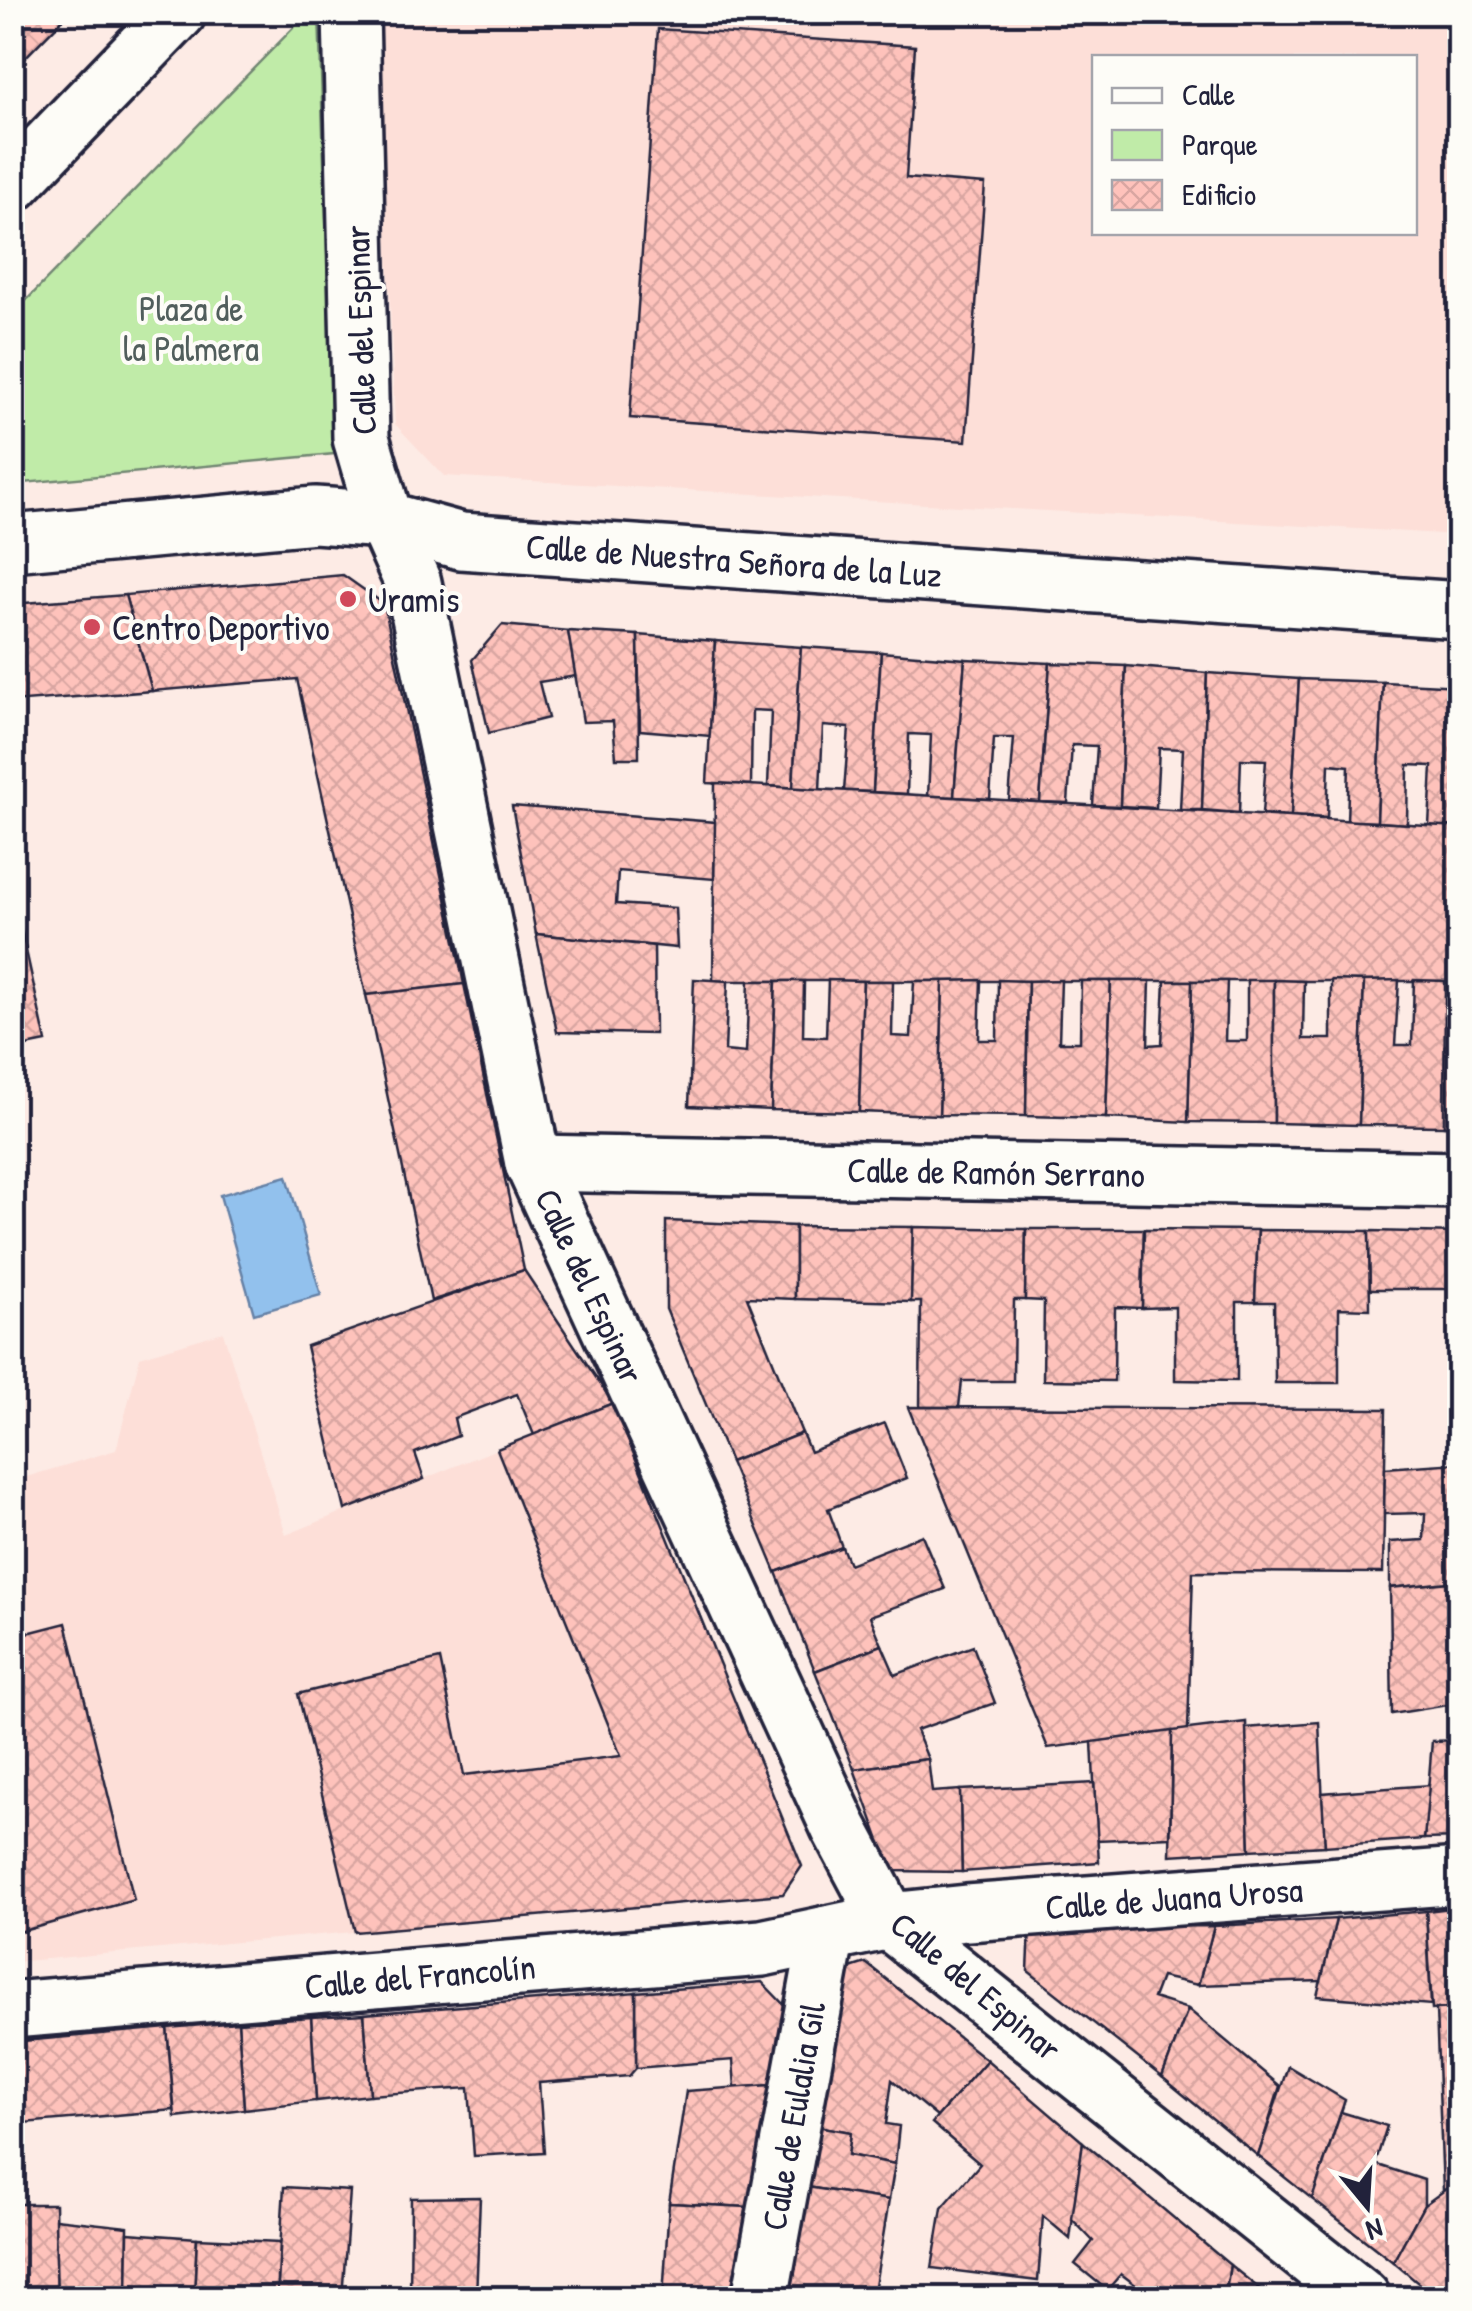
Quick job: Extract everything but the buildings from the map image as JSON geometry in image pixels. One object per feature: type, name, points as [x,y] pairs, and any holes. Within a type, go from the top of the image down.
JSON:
[{"type":"street","points":[[12,184],[178,12]]},
{"type":"street","name":"Calle del Espinar","points":[[351,12],[361,438],[385,520],[413,583],[533,1163],[839,1827],[890,1921],[1362,2298]]},
{"type":"street","name":"Calle de Nuestra Señora de la Luz","points":[[12,543],[314,515],[385,520],[460,542],[1460,610]]},
{"type":"street","name":"Calle de Ramón Serrano","points":[[533,1163],[1460,1180]]},
{"type":"street","name":"Calle de Juana Urosa","points":[[827,1934],[890,1921],[1460,1876]]},
{"type":"street","name":"Calle del Francolín","points":[[12,2010],[762,1948],[827,1934]]},
{"type":"street","name":"Calle de Eulalia Gil","points":[[760,2298],[827,1934]]},
{"type":"shaded area","points":[[378,13],[1459,13],[1459,535],[444,476],[395,424]]},
{"type":"shaded area","points":[[223,1332],[286,1535],[497,1449],[802,1866],[783,1894],[13,1962],[13,1481],[116,1450],[140,1357]]},
{"type":"green space","name":"Plaza de la Palmera","points":[[308,13],[319,13],[334,454],[13,484],[13,314]]},
{"type":"water","points":[[287,1176],[321,1295],[254,1314],[220,1195]]},
{"type":"place","name":"Uramis","points":[[348,599]]},
{"type":"place","name":"Centro Deportivo","points":[[92,627]]}]
